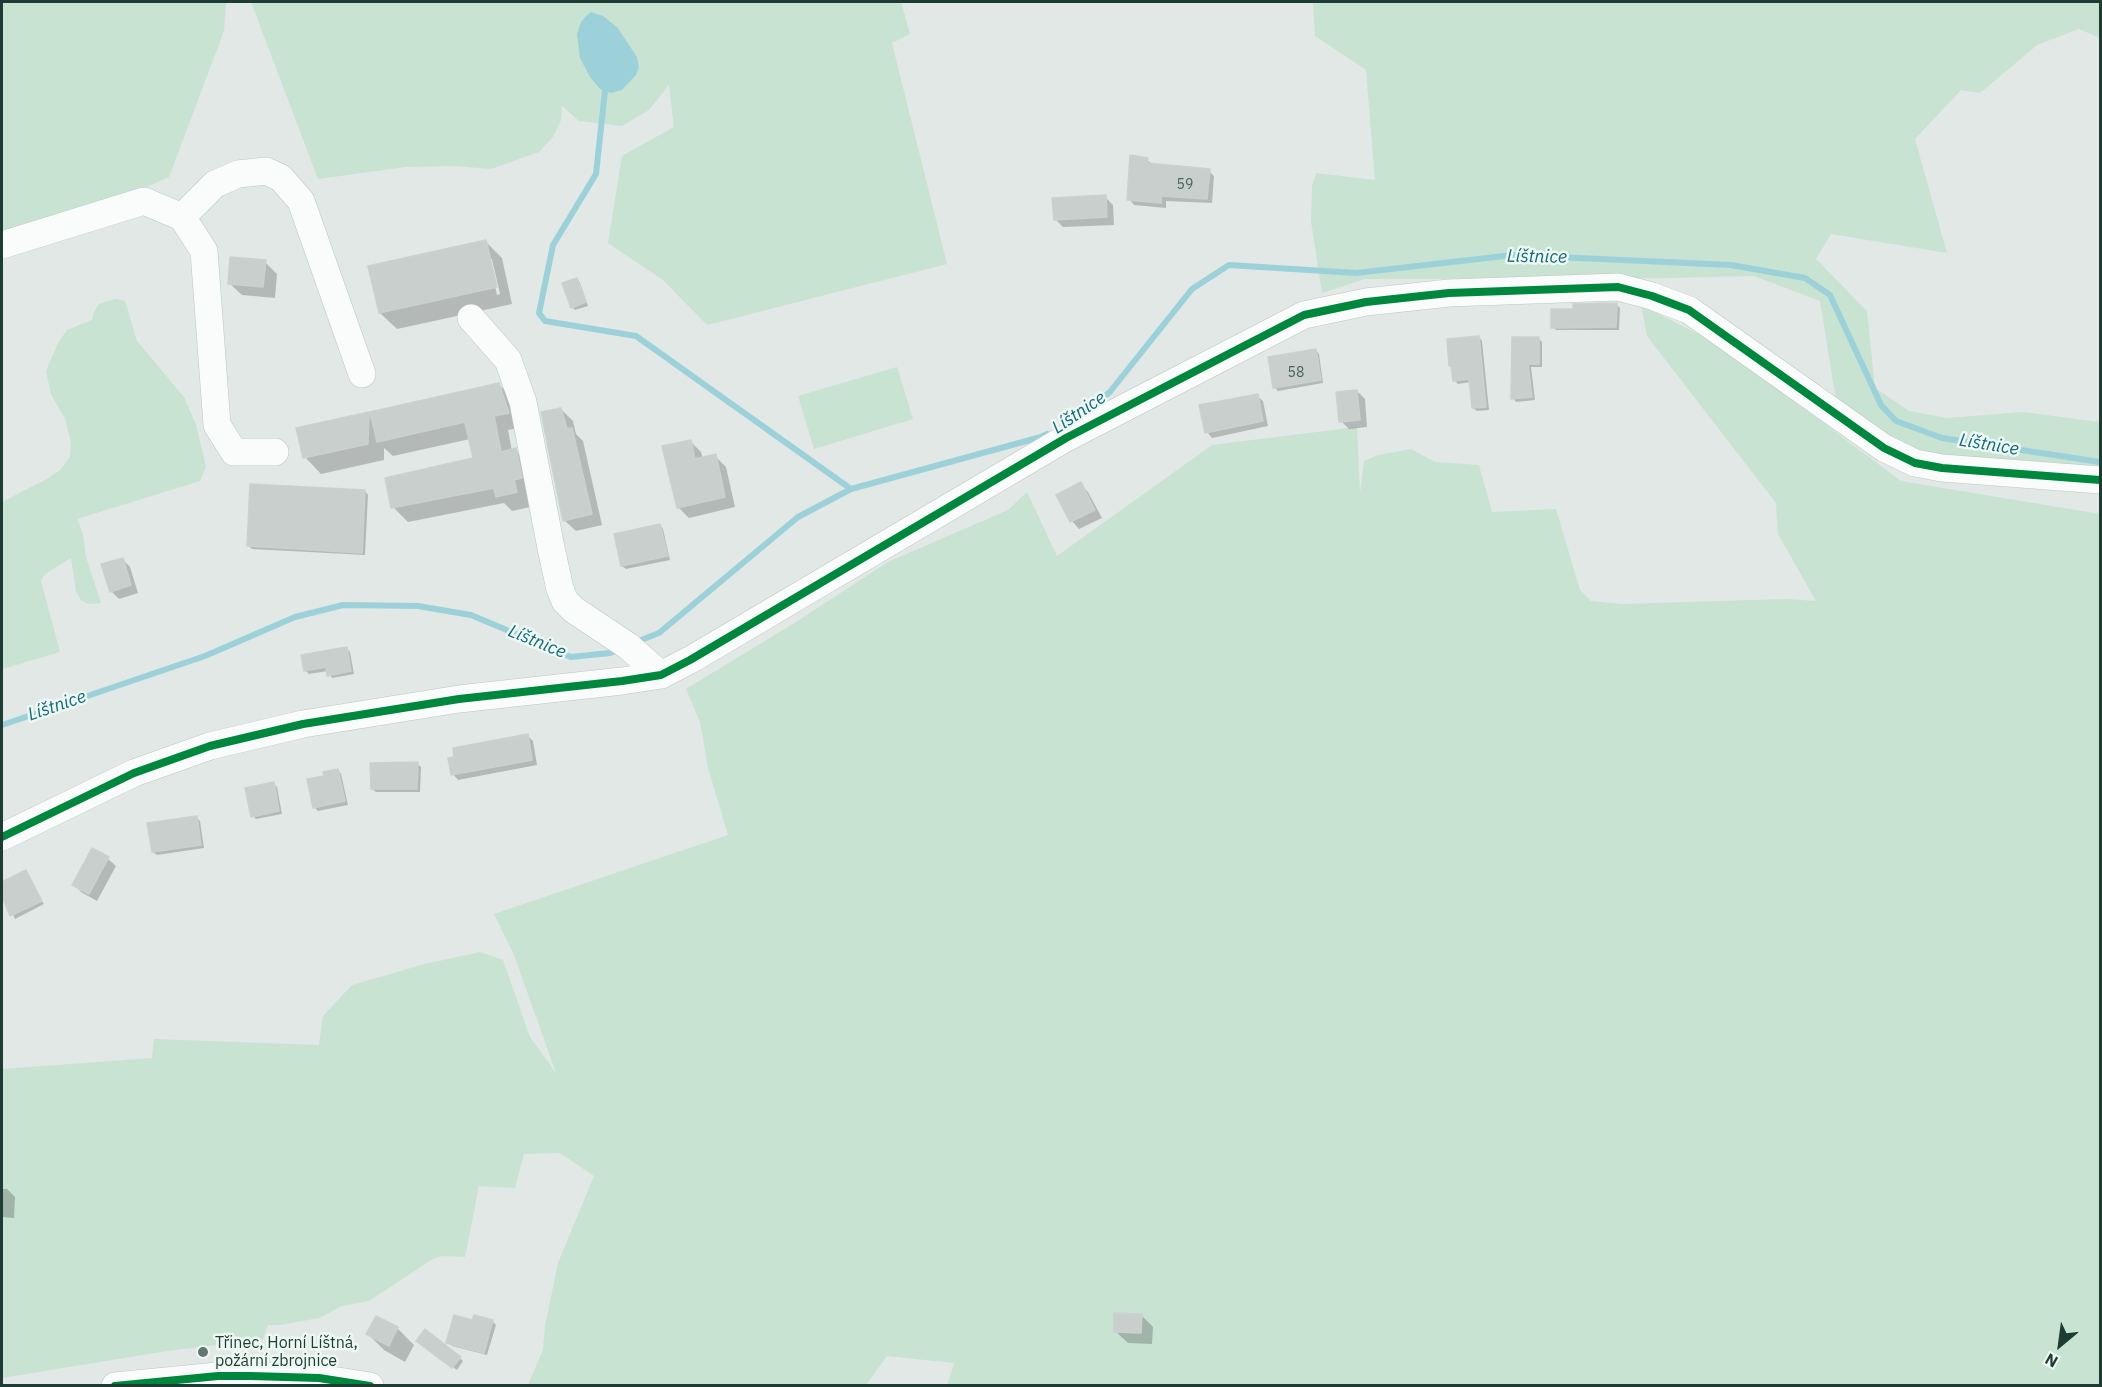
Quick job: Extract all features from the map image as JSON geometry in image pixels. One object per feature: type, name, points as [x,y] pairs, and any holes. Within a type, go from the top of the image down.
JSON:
[{"type":"street","points":[[182,217],[215,183],[238,174],[266,171],[281,178],[301,201],[362,374]]},
{"type":"street","points":[[2,245],[144,201],[182,217],[204,251],[217,425],[234,452],[275,452]]},
{"type":"street","points":[[2,837],[134,773],[221,743],[303,724],[459,699],[661,675],[1066,438],[1304,315],[1366,302],[1449,293],[1618,287],[1653,296],[1689,310],[1884,448],[1915,463],[1942,468],[2100,480]]},
{"type":"street","points":[[471,318],[508,360],[523,402],[553,558],[565,601],[574,610],[628,646],[661,675]]},
{"type":"street","points":[[115,1386],[319,1378],[370,1386]]},
{"type":"green space","points":[[2,2],[226,2],[224,31],[169,177],[133,193],[2,234]]},
{"type":"green space","points":[[251,2],[901,2],[910,34],[892,43],[947,264],[707,325],[663,280],[608,243],[622,156],[674,127],[669,85],[649,110],[622,126],[579,121],[562,106],[561,120],[553,137],[539,152],[491,169],[455,166],[405,167],[318,179]]},
{"type":"green space","points":[[1313,2],[2100,2],[2100,38],[2079,29],[2037,45],[1980,93],[1961,90],[1915,139],[1947,253],[1831,234],[1816,259],[1867,311],[1875,388],[1909,411],[1947,418],[2023,412],[2100,422],[2100,470],[1928,457],[1890,441],[1836,400],[1820,301],[1754,276],[1364,279],[1322,293],[1311,221],[1312,186],[1316,173],[1375,180],[1366,70],[1315,36]]},
{"type":"green space","points":[[115,299],[125,301],[137,341],[184,397],[196,425],[206,467],[200,481],[77,519],[101,603],[88,604],[81,600],[76,591],[71,558],[45,574],[41,581],[60,652],[2,669],[2,502],[47,479],[60,470],[70,457],[71,442],[65,419],[51,394],[46,371],[58,343],[67,330],[92,320],[99,304]]},
{"type":"green space","points":[[1641,305],[1716,343],[1901,481],[2100,514],[2100,1385],[947,1386],[954,1363],[887,1356],[866,1385],[528,1385],[543,1350],[545,1326],[558,1263],[594,1176],[560,1153],[524,1154],[515,1188],[479,1186],[465,1257],[441,1256],[431,1260],[369,1301],[342,1306],[319,1318],[268,1325],[263,1339],[167,1351],[2,1378],[2,1069],[152,1058],[154,1039],[319,1045],[323,1016],[352,985],[425,964],[480,952],[503,960],[530,1037],[556,1073],[514,955],[494,914],[728,835],[708,768],[700,722],[686,689],[796,622],[888,562],[1008,510],[1027,492],[1057,556],[1212,445],[1357,427],[1360,493],[1364,461],[1378,455],[1411,449],[1435,462],[1479,465],[1492,512],[1556,509],[1580,590],[1591,601],[1622,604],[1786,599],[1816,601],[1778,534],[1776,503],[1647,336]]},
{"type":"green space","points":[[897,367],[913,419],[814,449],[798,396]]},
{"type":"water","points":[[591,12],[603,16],[617,27],[637,57],[639,68],[636,75],[622,90],[611,93],[600,89],[590,77],[580,58],[577,34],[581,22]]},
{"type":"building","points":[[1130,155],[1148,158],[1147,163],[1210,169],[1207,199],[1161,196],[1161,203],[1127,200]]},
{"type":"building","points":[[1106,195],[1107,217],[1054,220],[1052,198]]},
{"type":"building","points":[[486,240],[497,287],[379,313],[368,266]]},
{"type":"building","points":[[230,257],[266,260],[263,287],[228,284]]},
{"type":"building","points":[[577,278],[586,302],[571,308],[562,283]]},
{"type":"building","points":[[1617,303],[1616,327],[1551,328],[1551,309],[1573,309],[1573,304]]},
{"type":"building","points":[[1479,336],[1486,407],[1472,408],[1469,379],[1453,381],[1451,366],[1449,366],[1447,339]]},
{"type":"building","points":[[1512,337],[1539,337],[1539,364],[1528,364],[1532,397],[1511,399]]},
{"type":"building","points":[[1316,349],[1321,380],[1273,388],[1268,357]]},
{"type":"building","points":[[499,383],[509,413],[494,416],[501,452],[516,448],[522,478],[514,480],[517,492],[496,497],[494,488],[391,508],[385,478],[473,458],[465,422],[377,442],[370,412]]},
{"type":"building","points":[[1357,390],[1360,420],[1339,422],[1336,392]]},
{"type":"building","points":[[1258,394],[1263,421],[1205,433],[1199,405]]},
{"type":"building","points":[[561,408],[567,429],[572,428],[592,514],[563,521],[541,412]]},
{"type":"building","points":[[369,412],[368,444],[303,458],[296,428]]},
{"type":"building","points":[[691,440],[695,459],[716,454],[725,497],[677,508],[662,446]]},
{"type":"building","points":[[1081,482],[1095,510],[1070,522],[1056,495]]},
{"type":"building","points":[[250,484],[365,490],[362,553],[247,546]]},
{"type":"building","points":[[660,524],[668,556],[621,566],[614,534]]},
{"type":"building","points":[[123,558],[131,585],[110,592],[101,564]]},
{"type":"building","points":[[347,647],[351,671],[327,676],[326,667],[304,671],[301,655]]},
{"type":"building","points":[[528,734],[532,760],[451,775],[448,758],[454,757],[453,748]]},
{"type":"building","points":[[418,762],[417,789],[371,789],[370,763]]},
{"type":"building","points":[[338,769],[345,801],[313,808],[307,779],[324,776],[323,772]]},
{"type":"building","points":[[274,782],[279,811],[251,817],[245,788]]},
{"type":"building","points":[[197,816],[201,845],[152,852],[147,823]]},
{"type":"building","points":[[92,848],[109,857],[89,894],[72,885]]},
{"type":"building","points":[[26,870],[42,901],[10,916],[2,896],[2,882]]},
{"type":"building","points":[[1114,1313],[1142,1314],[1141,1333],[1114,1332]]},
{"type":"building","points":[[454,1315],[472,1320],[474,1315],[493,1320],[484,1353],[446,1343]]},
{"type":"building","points":[[376,1316],[398,1327],[389,1346],[366,1334]]},
{"type":"building","points":[[425,1329],[461,1357],[452,1368],[416,1341]]},
{"type":"waterway","points":[[605,91],[596,174],[553,245],[539,313],[545,321],[636,336],[851,489]]},
{"type":"waterway","name":"Líštnice","points":[[1066,423],[1109,393],[1192,289],[1229,265],[1356,273],[1513,255],[1731,265],[1805,278],[1830,295],[1881,405],[1896,421],[1942,438],[2100,462]]},
{"type":"waterway","name":"Líštnice","points":[[636,642],[659,633],[798,517],[851,489],[1047,434]]},
{"type":"waterway","name":"Líštnice","points":[[2,725],[205,656],[295,617],[343,605],[418,606],[471,615],[571,657],[618,650]]},
{"type":"cycle path","points":[[2,837],[134,773],[210,746],[303,724],[459,699],[661,675],[1066,438],[1304,315],[1366,302],[1449,293],[1618,287],[1652,296],[1689,310],[1884,448],[1915,463],[1942,468],[2100,480]]},
{"type":"cycle path","points":[[115,1386],[218,1376],[319,1378],[370,1386]]},
{"type":"place","name":"Třinec, Horní Líštná, požární zbrojnice","points":[[203,1352]]}]
